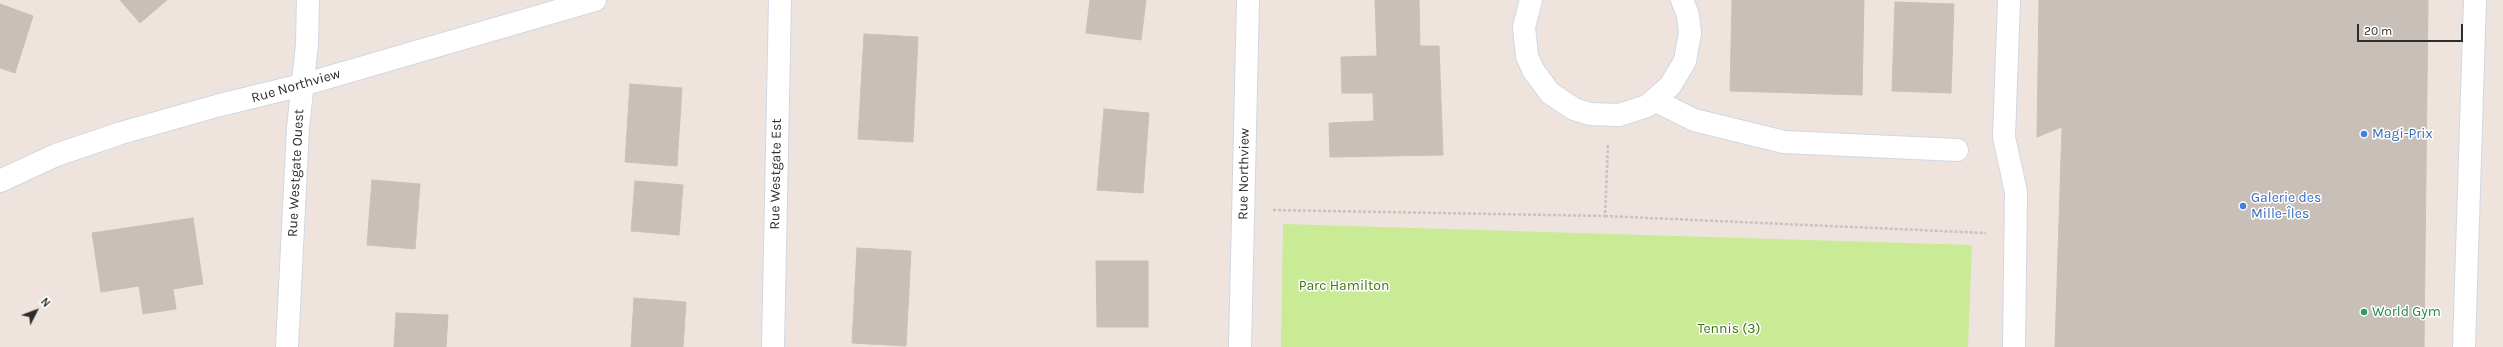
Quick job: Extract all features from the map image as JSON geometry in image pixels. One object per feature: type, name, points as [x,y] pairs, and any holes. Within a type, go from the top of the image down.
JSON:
[{"type":"street","name":"Rue Westgate Ouest","points":[[287,347],[308,0]]},
{"type":"street","name":"Rue Northview","points":[[0,181],[56,155],[120,133],[220,105],[302,85],[595,0]]},
{"type":"street","name":"Rue Westgate Est","points":[[773,347],[780,0]]},
{"type":"street","name":"Rue Northview","points":[[1240,347],[1248,0]]},
{"type":"street","points":[[1530,0],[1524,27],[1527,56],[1533,70],[1550,93],[1574,109],[1590,114],[1619,115],[1647,106],[1670,86],[1685,61],[1690,33],[1688,15],[1682,0]]},
{"type":"street","points":[[2009,0],[2004,137],[2016,192],[2014,347]]},
{"type":"street","points":[[2464,347],[2475,0]]},
{"type":"street","points":[[1654,100],[1694,120],[1784,142],[1957,150]]},
{"type":"path","points":[[1605,216],[1608,145]]},
{"type":"path","points":[[1243,209],[1605,216],[2016,234]]},
{"type":"green space","name":"Parc Hamilton","points":[[1283,224],[1972,245],[1968,347],[1281,347]]},
{"type":"building","points":[[120,0],[167,0],[140,23]]},
{"type":"building","points":[[1090,0],[1146,0],[1141,40],[1086,33]]},
{"type":"building","points":[[1375,0],[1419,0],[1420,46],[1439,46],[1443,155],[1330,157],[1329,123],[1374,121],[1373,93],[1342,93],[1341,57],[1377,56]]},
{"type":"building","points":[[1732,0],[1864,0],[1862,95],[1730,91]]},
{"type":"building","name":"Galerie des Mille-Îles","points":[[2039,0],[2428,0],[2424,347],[2055,347],[2062,127],[2037,137]]},
{"type":"building","points":[[1895,2],[1954,4],[1951,93],[1892,91]]},
{"type":"building","points":[[0,4],[33,16],[15,73],[0,68]]},
{"type":"building","points":[[864,34],[918,37],[913,142],[858,139]]},
{"type":"building","points":[[630,84],[682,88],[677,166],[625,162]]},
{"type":"building","points":[[1104,109],[1149,113],[1143,193],[1097,190]]},
{"type":"building","points":[[372,180],[420,184],[415,249],[367,245]]},
{"type":"building","points":[[635,181],[683,185],[679,235],[631,231]]},
{"type":"building","points":[[193,218],[203,284],[173,289],[176,309],[143,314],[139,286],[101,292],[92,233]]},
{"type":"building","points":[[857,248],[911,251],[906,346],[852,343]]},
{"type":"building","points":[[1096,261],[1148,261],[1148,327],[1097,327]]},
{"type":"building","points":[[634,298],[686,302],[683,347],[631,347]]},
{"type":"building","points":[[396,313],[448,315],[446,347],[394,347]]},
{"type":"place","name":"Magi-Prix","points":[[2364,134]]},
{"type":"place","name":"Galerie des Mille-Îles","points":[[2243,206]]},
{"type":"place","name":"World Gym","points":[[2364,312]]},
{"type":"park label","name":"Tennis (3)","points":[[1729,329]]}]
